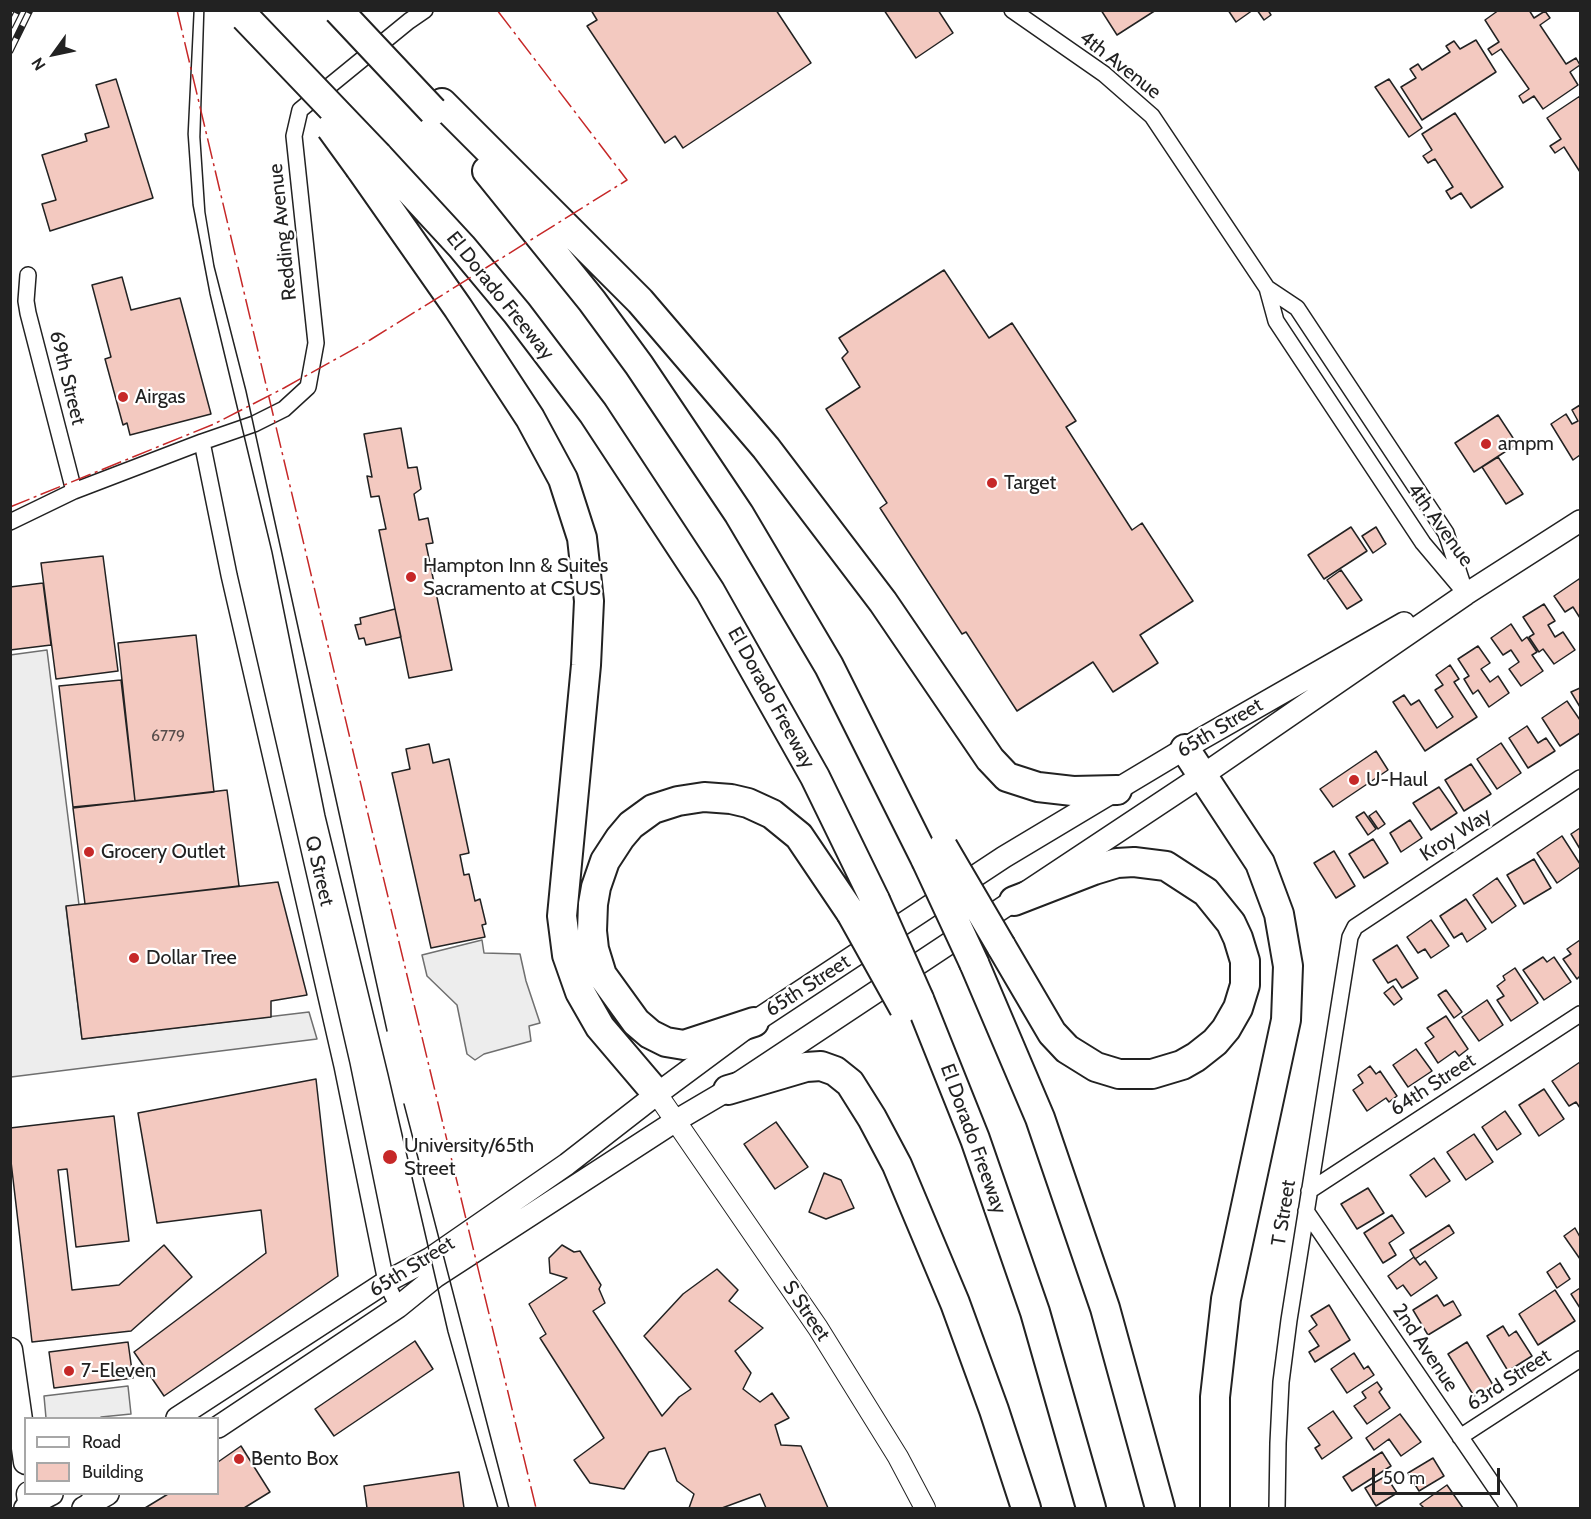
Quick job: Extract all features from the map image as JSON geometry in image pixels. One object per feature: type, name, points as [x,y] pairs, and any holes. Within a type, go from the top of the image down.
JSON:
[{"type":"highway","points":[[340,10],[640,301],[766,448],[883,602],[990,759],[1007,777],[1038,788],[1073,791],[1117,790]]},
{"type":"highway","points":[[241,14],[302,88],[369,162],[458,308],[524,408],[563,479],[582,538],[589,601],[585,675],[562,916],[567,955],[580,992],[600,1026],[657,1094]]},
{"type":"highway","points":[[438,107],[549,247],[639,365],[676,418],[790,596],[864,732],[935,854],[1001,946],[1052,1033],[1067,1049],[1096,1067],[1119,1074],[1152,1074],[1182,1065],[1196,1057],[1215,1042],[1226,1029],[1238,1008],[1245,985],[1245,961],[1232,923],[1206,892],[1166,866],[1134,862],[1117,863],[1014,901]]},
{"type":"highway","name":"El Dorado Freeway","points":[[369,162],[462,247],[517,313],[593,413],[710,591],[815,777],[863,907],[912,1003],[975,1139],[1035,1312],[1091,1509]]},
{"type":"highway","points":[[1185,749],[1260,863],[1279,914],[1288,966],[1286,1020],[1226,1299],[1215,1396],[1215,1509]]},
{"type":"highway","points":[[754,1022],[684,1045],[666,1042],[650,1034],[636,1022],[602,975],[594,949],[592,931],[596,887],[605,861],[631,825],[653,809],[678,801],[704,797],[748,803],[772,814],[799,836],[863,907]]},
{"type":"highway","points":[[935,854],[974,963],[1040,1118],[1105,1308],[1160,1509]]},
{"type":"highway","points":[[728,1090],[806,1067],[820,1066],[835,1071],[850,1083],[897,1165],[955,1303],[994,1410],[1026,1509]]},
{"type":"main road","name":"65th Street","points":[[219,1426],[398,1307],[435,1277],[677,1120],[728,1090],[1203,775],[1466,594],[1581,521]]},
{"type":"main road","name":"65th Street","points":[[180,1417],[386,1282],[431,1258],[567,1164],[754,1022],[1004,857],[1390,629],[1466,594]]},
{"type":"main road","points":[[10,1350],[23,1427]]},
{"type":"main road","points":[[29,1504],[50,1495]]},
{"type":"street","name":"Redding Avenue","points":[[202,442],[254,424],[284,409],[308,387],[316,343],[294,136],[300,110],[425,10]]},
{"type":"street","name":"4th Avenue","points":[[1011,10],[1104,74],[1152,116],[1267,288],[1276,321],[1423,543],[1466,594]]},
{"type":"street","name":"69th Street","points":[[28,275],[26,301],[28,313],[74,491]]},
{"type":"street","name":"4th Avenue","points":[[1267,288],[1297,308],[1446,532],[1466,594]]},
{"type":"street","points":[[13,521],[74,491],[202,442]]},
{"type":"street","name":"Q Street","points":[[202,442],[229,575],[336,1038],[386,1282],[398,1307]]},
{"type":"street","name":"Kroy Way","points":[[1356,927],[1581,778]]},
{"type":"street","name":"T Street","points":[[1277,1509],[1281,1382],[1288,1320],[1350,937],[1356,927]]},
{"type":"street","name":"64th Street","points":[[1309,1191],[1581,1014]]},
{"type":"street","name":"S Street","points":[[657,1094],[824,1337],[898,1457],[925,1509]]},
{"type":"street","name":"2nd Avenue","points":[[1306,1211],[1509,1509]]},
{"type":"street","name":"63rd Street","points":[[1460,1437],[1581,1359]]},
{"type":"shaded area","points":[[47,650],[79,905],[66,907],[82,1039],[309,1012],[317,1039],[11,1077],[10,655]]},
{"type":"shaded area","points":[[482,940],[484,953],[520,954],[540,1023],[529,1026],[531,1041],[484,1054],[475,1060],[467,1054],[457,1005],[427,976],[422,955]]},
{"type":"shaded area","points":[[128,1386],[131,1414],[101,1417],[46,1417],[44,1396]]},
{"type":"building","points":[[591,10],[776,10],[811,63],[683,148],[675,136],[665,143],[587,26],[597,20]]},
{"type":"building","points":[[884,10],[938,10],[953,33],[916,58]]},
{"type":"building","points":[[1101,10],[1156,10],[1117,35]]},
{"type":"building","points":[[1228,10],[1253,10],[1236,22]]},
{"type":"building","points":[[1257,10],[1268,10],[1271,15],[1264,20]]},
{"type":"building","points":[[1499,10],[1529,10],[1534,18],[1545,11],[1550,18],[1540,25],[1566,64],[1576,58],[1580,65],[1570,72],[1578,85],[1543,109],[1534,96],[1523,103],[1519,96],[1529,89],[1501,49],[1492,55],[1488,49],[1499,42],[1485,20]]},
{"type":"building","points":[[1476,40],[1496,72],[1422,120],[1401,87],[1416,78],[1410,69],[1418,64],[1422,70],[1450,52],[1446,46],[1454,41],[1460,49]]},
{"type":"building","points":[[116,79],[153,198],[50,231],[42,204],[56,200],[42,155],[87,141],[85,134],[109,127],[96,85]]},
{"type":"building","points":[[1389,79],[1422,128],[1409,137],[1375,87]]},
{"type":"building","points":[[1580,96],[1580,172],[1564,147],[1555,153],[1550,146],[1561,139],[1547,118]]},
{"type":"building","points":[[1455,113],[1503,187],[1471,208],[1461,193],[1451,199],[1446,191],[1453,187],[1435,159],[1428,163],[1423,156],[1432,150],[1422,134]]},
{"type":"building","points":[[944,270],[989,338],[1012,323],[1076,421],[1066,427],[1132,530],[1142,523],[1193,601],[1140,635],[1158,663],[1113,692],[1093,662],[1017,711],[966,632],[962,634],[880,508],[887,503],[826,409],[860,387],[842,358],[848,352],[839,338]]},
{"type":"building","points":[[122,277],[131,310],[180,298],[211,414],[130,435],[127,423],[123,425],[105,359],[111,357],[92,285]]},
{"type":"building","points":[[1580,405],[1580,455],[1573,460],[1551,424],[1566,414],[1572,424],[1578,421],[1572,410]]},
{"type":"building","name":"ampm","points":[[1498,415],[1517,444],[1474,472],[1455,443]]},
{"type":"building","name":"Hampton Inn & Suites Sacramento at CSUS","points":[[401,428],[408,468],[417,467],[421,489],[414,494],[419,520],[428,518],[433,543],[426,544],[452,670],[409,678],[379,530],[386,529],[379,496],[371,497],[367,476],[372,477],[364,434]]},
{"type":"building","points":[[1498,457],[1523,494],[1506,504],[1482,467]]},
{"type":"building","points":[[1351,527],[1367,551],[1324,579],[1308,555]]},
{"type":"building","points":[[1376,527],[1386,544],[1373,553],[1362,536]]},
{"type":"building","points":[[103,556],[118,671],[56,679],[41,563]]},
{"type":"building","points":[[1341,570],[1362,600],[1347,609],[1327,580]]},
{"type":"building","points":[[1579,579],[1580,618],[1573,607],[1565,612],[1554,596]]},
{"type":"building","points":[[43,583],[51,645],[10,650],[10,587]]},
{"type":"building","points":[[1544,604],[1555,621],[1548,625],[1555,637],[1563,632],[1575,650],[1554,664],[1543,649],[1539,652],[1529,637],[1534,634],[1523,617]]},
{"type":"building","points":[[395,609],[401,637],[366,645],[364,638],[359,639],[355,625],[361,624],[360,618]]},
{"type":"building","points":[[1511,624],[1522,641],[1527,637],[1537,652],[1532,655],[1543,671],[1521,686],[1509,669],[1519,662],[1511,650],[1503,655],[1491,638]]},
{"type":"building","points":[[196,635],[214,792],[135,801],[118,643]]},
{"type":"building","points":[[1478,646],[1490,663],[1481,669],[1490,682],[1498,676],[1509,693],[1489,707],[1478,690],[1473,694],[1464,679],[1469,676],[1458,659]]},
{"type":"building","points":[[1450,665],[1459,679],[1454,682],[1477,717],[1425,751],[1393,702],[1404,695],[1411,705],[1419,700],[1437,728],[1453,717],[1435,690],[1443,685],[1436,675]]},
{"type":"building","points":[[121,680],[135,801],[73,807],[59,686]]},
{"type":"building","points":[[1580,688],[1580,707],[1571,692]]},
{"type":"building","points":[[1567,701],[1580,720],[1580,733],[1560,746],[1542,718]]},
{"type":"building","points":[[1527,726],[1538,743],[1546,738],[1555,751],[1528,768],[1509,738]]},
{"type":"building","points":[[1501,743],[1521,773],[1497,789],[1477,759]]},
{"type":"building","points":[[429,744],[433,763],[449,759],[469,853],[460,855],[464,875],[469,874],[475,901],[480,899],[486,924],[482,925],[485,937],[431,948],[392,773],[410,769],[406,749]]},
{"type":"building","name":"U-Haul","points":[[1376,751],[1388,770],[1333,807],[1320,789]]},
{"type":"building","points":[[1471,764],[1491,794],[1464,811],[1445,780]]},
{"type":"building","points":[[1439,787],[1457,813],[1431,830],[1413,803]]},
{"type":"building","points":[[227,790],[239,886],[85,904],[73,808]]},
{"type":"building","points":[[1376,811],[1385,824],[1378,829],[1369,816]]},
{"type":"building","points":[[1364,812],[1376,829],[1368,835],[1356,817]]},
{"type":"building","points":[[1410,820],[1422,838],[1401,852],[1390,833]]},
{"type":"building","points":[[1580,828],[1580,849],[1571,834]]},
{"type":"building","points":[[1562,836],[1580,867],[1557,883],[1537,853]]},
{"type":"building","points":[[1373,839],[1388,863],[1364,878],[1349,854]]},
{"type":"building","points":[[1334,851],[1355,886],[1336,898],[1314,863]]},
{"type":"building","points":[[1534,859],[1551,888],[1524,904],[1507,875]]},
{"type":"building","points":[[1497,878],[1516,906],[1492,923],[1473,895]]},
{"type":"building","points":[[278,882],[307,995],[271,1001],[271,1017],[82,1039],[66,906]]},
{"type":"building","points":[[1466,899],[1486,929],[1467,942],[1462,933],[1454,938],[1440,916]]},
{"type":"building","points":[[1431,920],[1449,946],[1431,958],[1425,949],[1418,953],[1407,937]]},
{"type":"building","points":[[1580,940],[1580,976],[1577,979],[1563,959],[1571,954],[1567,949]]},
{"type":"building","points":[[1397,945],[1418,978],[1402,988],[1396,979],[1388,983],[1373,960]]},
{"type":"building","points":[[1543,957],[1547,962],[1554,957],[1571,982],[1544,1000],[1523,970]]},
{"type":"building","points":[[1515,968],[1538,1003],[1511,1021],[1497,1000],[1504,996],[1497,986],[1505,980],[1503,976]]},
{"type":"building","points":[[1393,986],[1402,999],[1394,1005],[1384,993]]},
{"type":"building","points":[[1446,990],[1462,1012],[1454,1018],[1438,995]]},
{"type":"building","points":[[1487,1000],[1503,1025],[1479,1041],[1462,1017]]},
{"type":"building","points":[[1446,1016],[1468,1049],[1459,1056],[1455,1051],[1438,1063],[1425,1043],[1434,1037],[1427,1028]]},
{"type":"building","points":[[1416,1049],[1432,1071],[1408,1087],[1393,1065]]},
{"type":"building","points":[[1580,1062],[1580,1108],[1576,1102],[1569,1106],[1552,1081]]},
{"type":"building","points":[[1370,1066],[1376,1074],[1380,1071],[1397,1096],[1389,1102],[1386,1098],[1367,1111],[1353,1090],[1363,1083],[1358,1075]]},
{"type":"building","points":[[316,1079],[338,1276],[164,1396],[134,1352],[266,1253],[261,1210],[157,1223],[138,1113]]},
{"type":"building","points":[[1544,1089],[1564,1119],[1539,1136],[1519,1105]]},
{"type":"building","points":[[1505,1111],[1521,1134],[1497,1150],[1482,1127]]},
{"type":"building","points":[[114,1116],[129,1241],[76,1247],[67,1169],[58,1170],[72,1290],[119,1285],[164,1245],[192,1277],[131,1331],[32,1342],[10,1153],[10,1128]]},
{"type":"building","points":[[776,1122],[808,1167],[775,1189],[744,1144]]},
{"type":"building","points":[[1474,1134],[1493,1162],[1466,1180],[1447,1152]]},
{"type":"building","points":[[1434,1158],[1450,1181],[1426,1197],[1410,1175]]},
{"type":"building","points":[[824,1173],[841,1180],[854,1208],[826,1219],[809,1212]]},
{"type":"building","points":[[1368,1188],[1384,1213],[1357,1229],[1341,1204]]},
{"type":"building","points":[[1392,1215],[1404,1233],[1389,1243],[1396,1255],[1383,1263],[1364,1233]]},
{"type":"building","points":[[1449,1225],[1454,1233],[1415,1259],[1410,1250]]},
{"type":"building","points":[[1575,1228],[1580,1237],[1580,1259],[1564,1236]]},
{"type":"building","points":[[562,1245],[574,1252],[580,1251],[601,1285],[599,1289],[605,1303],[593,1311],[662,1416],[679,1397],[691,1389],[644,1336],[683,1294],[717,1269],[738,1290],[729,1301],[763,1328],[735,1351],[751,1373],[743,1389],[760,1402],[772,1393],[789,1418],[775,1425],[781,1445],[801,1446],[828,1508],[766,1508],[760,1494],[722,1508],[689,1508],[694,1494],[677,1481],[665,1448],[649,1452],[624,1489],[590,1483],[574,1460],[604,1438],[540,1338],[546,1334],[529,1304],[567,1278],[550,1273],[549,1258]]},
{"type":"building","points":[[1414,1257],[1420,1265],[1425,1261],[1437,1278],[1411,1296],[1403,1285],[1397,1289],[1388,1276]]},
{"type":"building","points":[[1560,1263],[1570,1279],[1557,1288],[1547,1272]]},
{"type":"building","points":[[1580,1288],[1580,1308],[1571,1294]]},
{"type":"building","points":[[1555,1290],[1575,1321],[1538,1345],[1519,1314]]},
{"type":"building","points":[[1437,1295],[1444,1306],[1453,1301],[1461,1315],[1428,1335],[1413,1310]]},
{"type":"building","points":[[1329,1305],[1350,1340],[1315,1362],[1309,1352],[1319,1346],[1309,1331],[1317,1325],[1311,1316]]},
{"type":"building","points":[[1503,1326],[1509,1336],[1516,1331],[1532,1356],[1508,1371],[1487,1336]]},
{"type":"building","points":[[415,1341],[433,1369],[334,1436],[315,1409]]},
{"type":"building","points":[[128,1342],[133,1378],[54,1388],[49,1352]]},
{"type":"building","points":[[1467,1342],[1493,1385],[1474,1396],[1448,1354]]},
{"type":"building","points":[[1354,1353],[1364,1369],[1368,1366],[1374,1375],[1347,1393],[1331,1369]]},
{"type":"building","points":[[1377,1382],[1382,1389],[1379,1392],[1390,1408],[1367,1424],[1354,1406],[1366,1398],[1362,1392]]},
{"type":"building","points":[[1333,1411],[1352,1438],[1322,1459],[1315,1448],[1320,1445],[1308,1428]]},
{"type":"building","points":[[1400,1414],[1421,1442],[1401,1456],[1389,1439],[1374,1450],[1366,1438]]},
{"type":"building","points":[[241,1446],[270,1492],[244,1508],[145,1508],[166,1495],[219,1495],[219,1461]]},
{"type":"building","points":[[1382,1452],[1391,1466],[1352,1491],[1343,1477]]},
{"type":"building","points":[[1433,1458],[1444,1476],[1419,1491],[1408,1473]]},
{"type":"building","points":[[459,1472],[464,1508],[367,1508],[364,1486]]},
{"type":"building","points":[[1386,1476],[1397,1493],[1376,1506],[1365,1488]]},
{"type":"building","points":[[1447,1485],[1463,1508],[1424,1508],[1420,1504]]},
{"type":"tram line","points":[[194,10],[188,134],[193,205],[210,294],[272,552],[325,815],[448,1332],[498,1508]]},
{"type":"tram line","points":[[204,10],[200,137],[205,212],[214,266],[246,391],[387,1031]]},
{"type":"tram line","points":[[404,1104],[509,1508]]},
{"type":"railway","points":[[10,26],[18,10]]},
{"type":"railway","points":[[10,51],[30,10]]},
{"type":"power","points":[[177,10],[536,1508]]},
{"type":"power","points":[[10,507],[214,424],[284,388],[370,340],[627,180],[497,10]]},
{"type":"place","name":"Airgas","points":[[123,397]]},
{"type":"place","name":"ampm","points":[[1486,444]]},
{"type":"place","name":"Target","points":[[992,483]]},
{"type":"place","name":"Hampton Inn & Suites Sacramento at CSUS","points":[[411,577]]},
{"type":"place","name":"U-Haul","points":[[1354,780]]},
{"type":"place","name":"Grocery Outlet","points":[[89,852]]},
{"type":"place","name":"Dollar Tree","points":[[134,958]]},
{"type":"place","name":"University/65th Street","points":[[390,1157]]},
{"type":"place","name":"7-Eleven","points":[[69,1371]]},
{"type":"place","name":"Bento Box","points":[[239,1459]]}]
